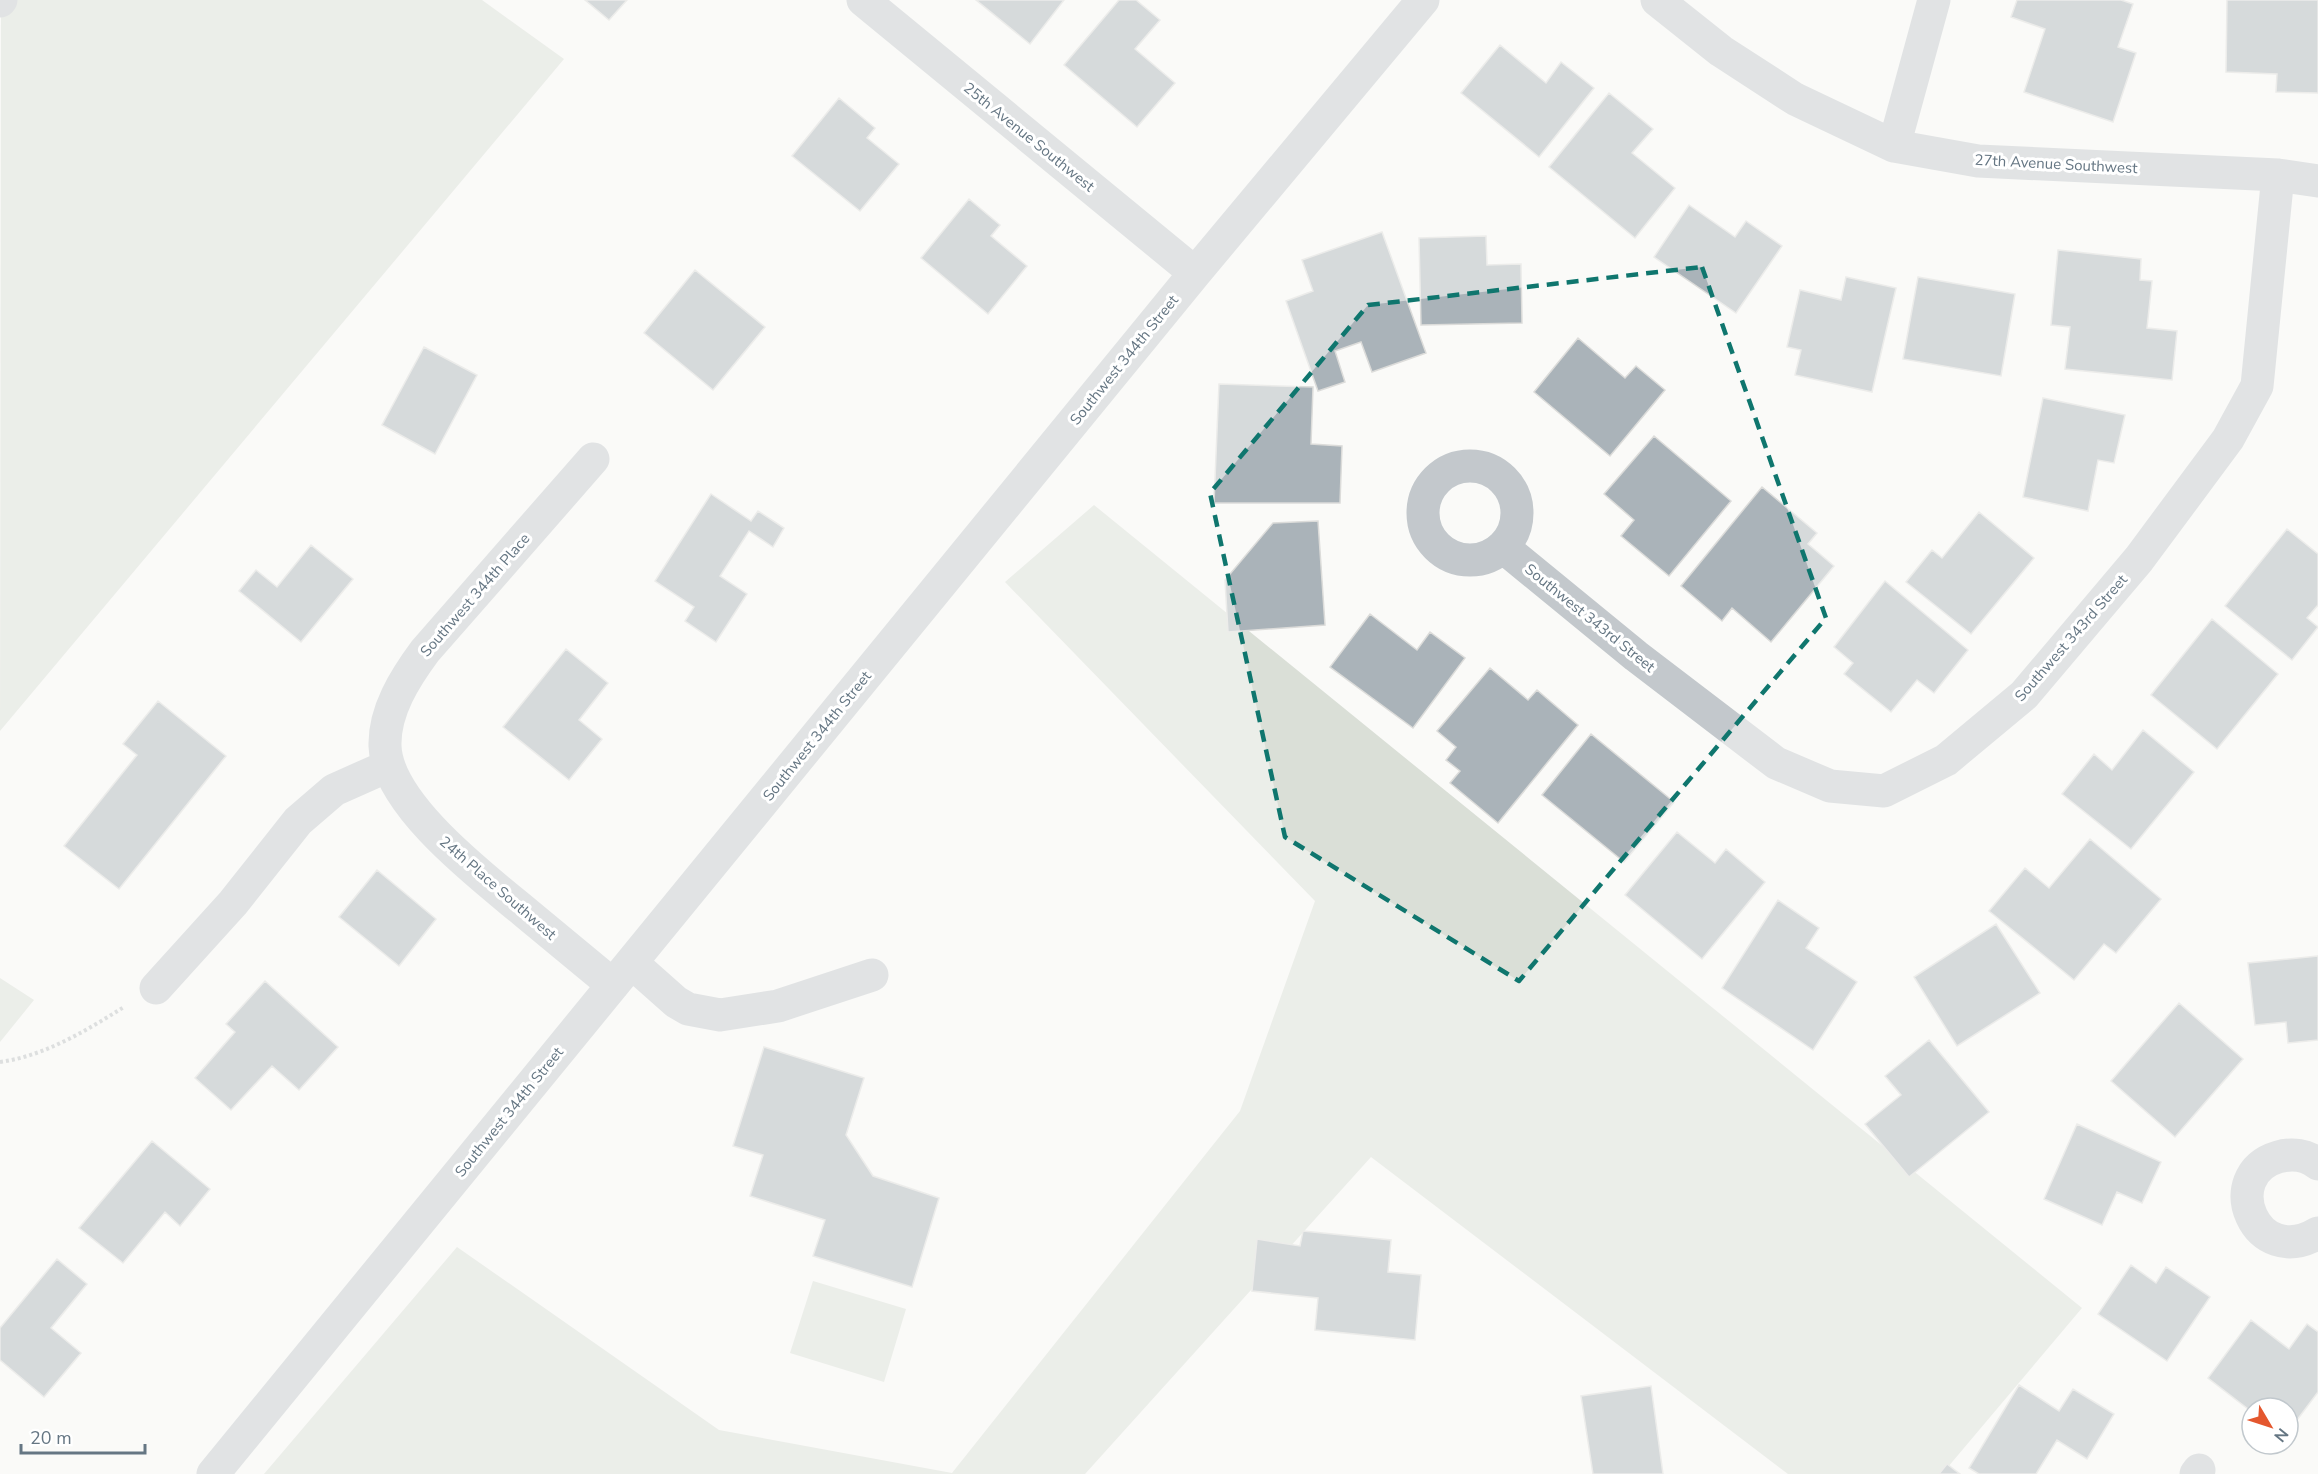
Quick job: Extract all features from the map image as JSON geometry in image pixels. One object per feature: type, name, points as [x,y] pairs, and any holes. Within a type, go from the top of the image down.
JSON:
[{"type":"street","name":"25th Avenue Southwest","points":[[863,0],[1195,273]]},
{"type":"street","name":"Southwest 344th Street","points":[[213,1474],[1195,273],[1423,0]]},
{"type":"street","name":"27th Avenue Southwest","points":[[1657,0],[1721,51],[1795,99],[1894,146],[1978,161],[2278,175],[2318,181]]},
{"type":"street","points":[[1894,146],[1934,0]]},
{"type":"street","name":"Southwest 343rd Street","points":[[1503,547],[1636,656],[1776,764],[1830,786],[1884,791],[1946,760],[2024,694],[2139,559],[2228,439],[2257,386],[2278,175]]},
{"type":"street","name":"Southwest 344th Place","points":[[387,756],[390,718],[405,678],[425,651],[593,459]]},
{"type":"street","points":[[156,988],[233,903],[298,821],[334,790],[387,756]]},
{"type":"street","name":"24th Place Southwest","points":[[387,756],[405,796],[429,828],[461,859],[623,974],[688,1009],[720,1015],[778,1006],[872,975]]},
{"type":"street","points":[[2318,1164],[2299,1155],[2285,1155],[2271,1159],[2260,1167],[2251,1179],[2247,1193],[2247,1208],[2253,1222],[2269,1237],[2290,1243],[2305,1241],[2318,1233]]},
{"type":"path","points":[[0,1062],[14,1060],[78,1035],[156,988]]},
{"type":"highlighted area","points":[[1702,267],[1826,618],[1519,981],[1285,837],[1210,493],[1368,305]]},
{"type":"shaded area","points":[[1,0],[482,0],[564,59],[0,731]]},
{"type":"shaded area","points":[[1094,505],[2082,1308],[1942,1474],[1788,1474],[1371,1157],[1085,1474],[264,1474],[457,1247],[719,1430],[952,1473],[1240,1111],[1315,901],[1005,582]]},
{"type":"shaded area","points":[[0,978],[34,1000],[0,1042]]},
{"type":"shaded area","points":[[813,1281],[906,1309],[884,1382],[790,1353]]},
{"type":"building","points":[[585,0],[627,0],[609,20]]},
{"type":"building","points":[[976,0],[1064,0],[1030,44]]},
{"type":"building","points":[[1119,0],[1136,0],[1160,20],[1135,49],[1175,83],[1137,127],[1064,65]]},
{"type":"building","points":[[2017,0],[2121,0],[2133,4],[2118,47],[2136,53],[2113,122],[2024,92],[2045,29],[2011,17]]},
{"type":"building","points":[[2227,0],[2318,0],[2318,93],[2276,92],[2277,74],[2226,72]]},
{"type":"building","points":[[1500,45],[1546,83],[1561,62],[1594,88],[1539,157],[1461,93]]},
{"type":"building","points":[[1609,93],[1653,129],[1632,153],[1675,188],[1635,238],[1549,167]]},
{"type":"building","points":[[839,98],[875,128],[867,138],[899,164],[860,211],[792,156]]},
{"type":"building","points":[[969,199],[1000,225],[991,236],[1027,266],[988,314],[921,258]]},
{"type":"building","points":[[1689,205],[1735,237],[1746,221],[1782,246],[1736,313],[1654,257]]},
{"type":"building","points":[[1382,232],[1426,353],[1372,372],[1361,342],[1335,351],[1345,382],[1318,391],[1286,301],[1313,291],[1302,260]]},
{"type":"building","points":[[1486,236],[1487,265],[1521,264],[1522,323],[1421,325],[1419,238]]},
{"type":"building","points":[[2058,250],[2141,259],[2140,280],[2152,281],[2147,328],[2177,331],[2172,380],[2065,369],[2070,327],[2051,325]]},
{"type":"building","points":[[695,270],[765,327],[713,390],[644,333]]},
{"type":"building","points":[[1846,277],[1896,288],[1872,392],[1795,375],[1801,350],[1787,347],[1800,290],[1841,300]]},
{"type":"building","points":[[1918,277],[2015,294],[2001,376],[1903,359]]},
{"type":"building","points":[[1578,338],[1625,378],[1636,366],[1665,390],[1610,456],[1534,392]]},
{"type":"building","points":[[424,347],[477,375],[435,454],[382,425]]},
{"type":"building","points":[[1219,384],[1313,387],[1311,444],[1342,446],[1340,503],[1214,503]]},
{"type":"building","points":[[2043,398],[2125,415],[2114,463],[2098,460],[2088,511],[2023,497]]},
{"type":"building","points":[[1654,436],[1731,501],[1669,576],[1621,536],[1634,520],[1604,494]]},
{"type":"building","points":[[1762,487],[1817,533],[1808,544],[1834,566],[1771,642],[1732,608],[1722,621],[1681,586]]},
{"type":"building","points":[[711,494],[751,521],[758,511],[784,528],[773,547],[749,531],[720,576],[747,594],[716,642],[685,621],[694,607],[655,581]]},
{"type":"building","points":[[1979,512],[2034,558],[1971,634],[1906,582],[1932,550],[1942,558]]},
{"type":"building","points":[[1318,521],[1325,625],[1228,632],[1225,580],[1273,523]]},
{"type":"building","points":[[2287,529],[2318,554],[2318,605],[2307,618],[2318,627],[2292,660],[2225,606]]},
{"type":"building","points":[[311,545],[353,579],[301,642],[239,591],[256,570],[277,587]]},
{"type":"building","points":[[1885,581],[1968,650],[1934,693],[1917,680],[1891,712],[1844,674],[1853,663],[1834,647]]},
{"type":"building","points":[[1370,614],[1417,650],[1430,632],[1465,658],[1413,728],[1330,667]]},
{"type":"building","points":[[2212,619],[2278,674],[2217,749],[2151,695]]},
{"type":"building","points":[[566,649],[608,683],[579,720],[602,739],[569,780],[503,727]]},
{"type":"building","points":[[1490,668],[1528,700],[1537,690],[1578,725],[1498,823],[1450,783],[1460,771],[1446,760],[1456,747],[1437,731]]},
{"type":"building","points":[[158,701],[226,756],[119,889],[64,846],[137,755],[123,744]]},
{"type":"building","points":[[2143,730],[2194,772],[2131,849],[2062,794],[2094,754],[2112,770]]},
{"type":"building","points":[[1591,734],[1674,802],[1624,862],[1542,795]]},
{"type":"building","points":[[1677,832],[1715,863],[1726,849],[1765,882],[1702,959],[1625,895]]},
{"type":"building","points":[[2090,839],[2161,899],[2116,953],[2104,944],[2074,980],[1989,911],[2025,868],[2049,888]]},
{"type":"building","points":[[377,870],[436,919],[399,966],[339,917]]},
{"type":"building","points":[[1778,900],[1819,928],[1806,948],[1857,982],[1813,1050],[1722,988]]},
{"type":"building","points":[[1996,924],[2040,993],[1957,1046],[1914,977]]},
{"type":"building","points":[[2318,956],[2318,1040],[2288,1043],[2286,1022],[2255,1025],[2248,963]]},
{"type":"building","points":[[265,981],[338,1047],[299,1090],[272,1066],[231,1110],[195,1078],[235,1032],[226,1024]]},
{"type":"building","points":[[2179,1003],[2243,1059],[2175,1137],[2111,1081]]},
{"type":"building","points":[[1929,1040],[1989,1112],[1909,1177],[1865,1124],[1901,1095],[1885,1076]]},
{"type":"building","points":[[764,1047],[864,1078],[846,1135],[873,1176],[939,1198],[912,1287],[813,1256],[825,1220],[750,1196],[763,1155],[733,1146]]},
{"type":"building","points":[[2077,1124],[2161,1162],[2142,1203],[2117,1192],[2102,1225],[2044,1199]]},
{"type":"building","points":[[152,1141],[210,1189],[180,1226],[165,1212],[123,1263],[79,1228]]},
{"type":"building","points":[[1303,1231],[1391,1240],[1388,1272],[1421,1275],[1415,1340],[1315,1330],[1318,1298],[1252,1291],[1257,1239],[1300,1246]]},
{"type":"building","points":[[57,1259],[87,1284],[51,1328],[81,1353],[44,1397],[0,1360],[0,1328]]},
{"type":"building","points":[[2131,1265],[2156,1283],[2166,1267],[2210,1297],[2167,1361],[2098,1314]]},
{"type":"building","points":[[2251,1320],[2289,1349],[2307,1324],[2318,1332],[2318,1392],[2300,1416],[2300,1396],[2240,1396],[2240,1403],[2208,1378]]},
{"type":"building","points":[[2019,1385],[2059,1411],[2073,1389],[2114,1414],[2087,1459],[2057,1440],[2036,1474],[1979,1474],[1969,1468]]},
{"type":"building","points":[[1651,1386],[1663,1474],[1593,1474],[1581,1396]]},
{"type":"building","points":[[1947,1464],[1960,1474],[1939,1474]]}]
